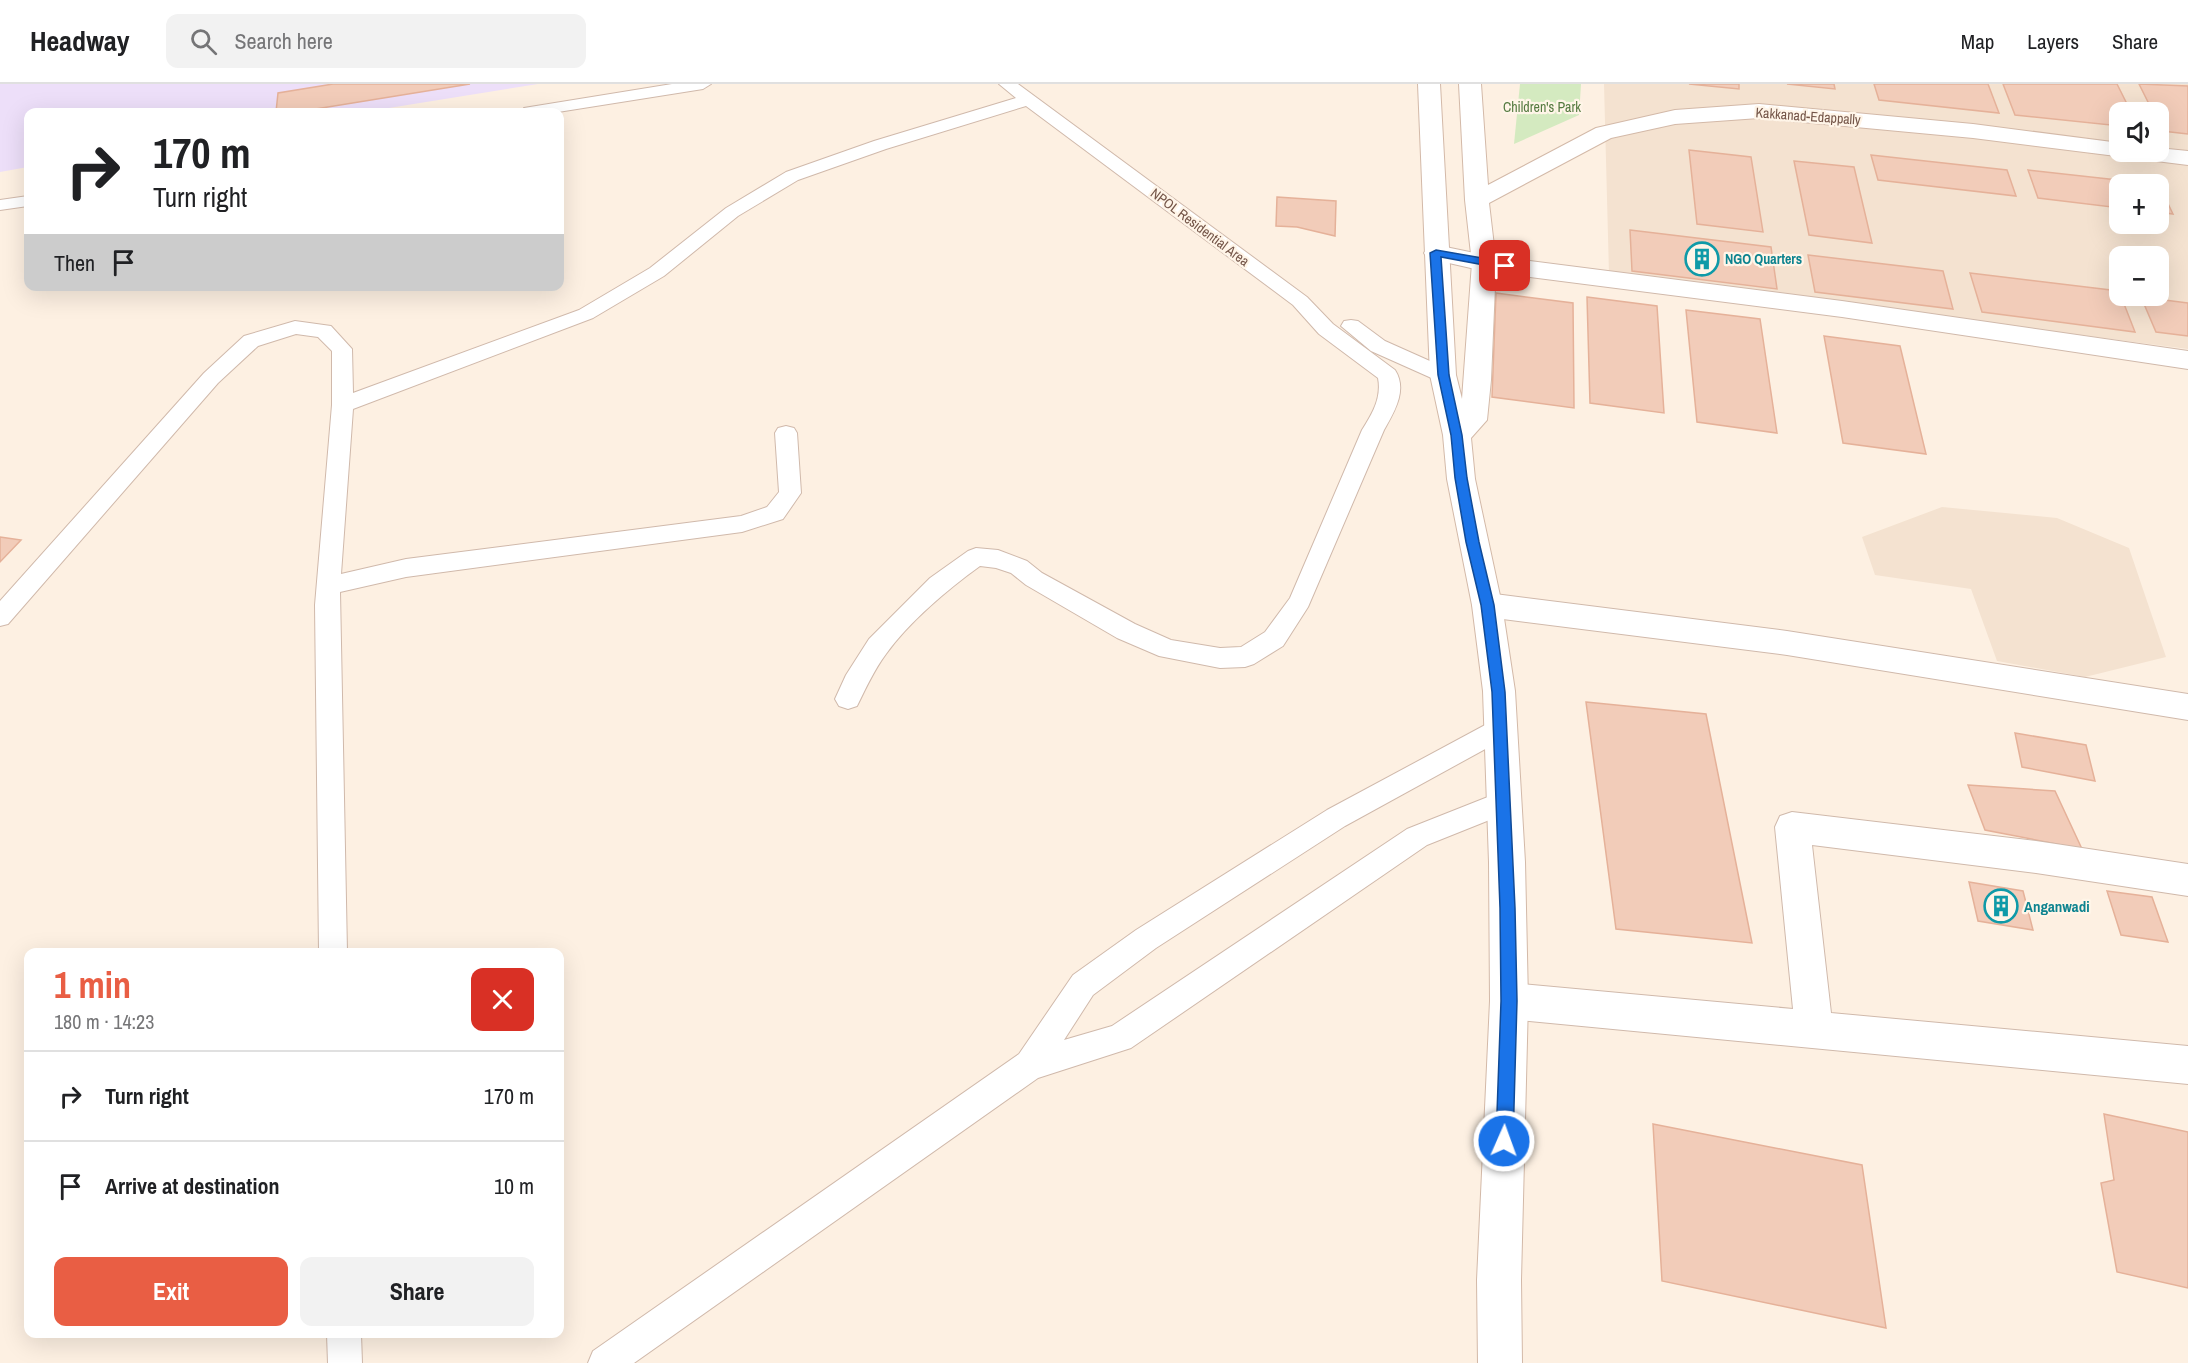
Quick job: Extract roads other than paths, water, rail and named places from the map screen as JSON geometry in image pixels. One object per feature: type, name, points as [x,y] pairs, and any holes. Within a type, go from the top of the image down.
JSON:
[{"type":"street","points":[[1429,84],[1443,375],[1487,605],[1499,692],[1507,862],[1509,1001],[1500,1280],[1500,1363]]},
{"type":"street","points":[[1456,435],[1473,420],[1478,380],[1484,263],[1477,200],[1470,84]]},
{"type":"street","name":"Kakkanad-Edappally","points":[[1477,200],[1604,133],[1675,117],[1759,111],[1973,130],[2109,149]]},
{"type":"street","points":[[2169,156],[2188,158]]},
{"type":"street","points":[[1436,253],[1484,263],[1842,309],[2188,360]]},
{"type":"street","points":[[1487,605],[1787,643],[2188,706]]},
{"type":"street","points":[[1814,1030],[1792,827],[2036,857],[2188,880]]},
{"type":"street","points":[[1509,1001],[2188,1065]]},
{"type":"lane","points":[[555,108],[703,84]]},
{"type":"lane","name":"NPOL Residential Area","points":[[1007,84],[1300,301],[1326,329],[1388,375]]},
{"type":"lane","points":[[343,405],[586,314],[657,272],[732,212],[792,176],[880,145],[1028,100]]},
{"type":"lane","points":[[0,205],[24,202]]},
{"type":"lane","points":[[1300,301],[1336,316],[1378,346],[1443,375]]},
{"type":"lane","points":[[0,617],[211,378],[251,341],[295,327],[324,331],[342,349],[343,405],[328,586],[333,948]]},
{"type":"lane","points":[[848,699],[855,682],[878,646],[938,584],[976,557],[998,559],[1019,567],[1034,579],[1119,627],[1168,649],[1220,658],[1245,657],[1274,639],[1300,601],[1373,430],[1388,405],[1392,388],[1388,375],[1443,375],[1478,380]]},
{"type":"lane","points":[[328,586],[406,568],[742,524],[775,513],[790,493],[786,434]]},
{"type":"lane","points":[[1030,1065],[1083,985],[1146,939],[1336,818],[1500,728]]},
{"type":"lane","points":[[605,1363],[1030,1065],[1120,1038],[1417,837],[1503,803]]},
{"type":"lane","points":[[344,1338],[345,1363]]},
{"type":"place","name":"NGO Quarters","points":[[1702,259]]},
{"type":"place","name":"Anganwadi","points":[[2001,906]]},
{"type":"park label","name":"Children's Park","points":[[1542,107]]}]
